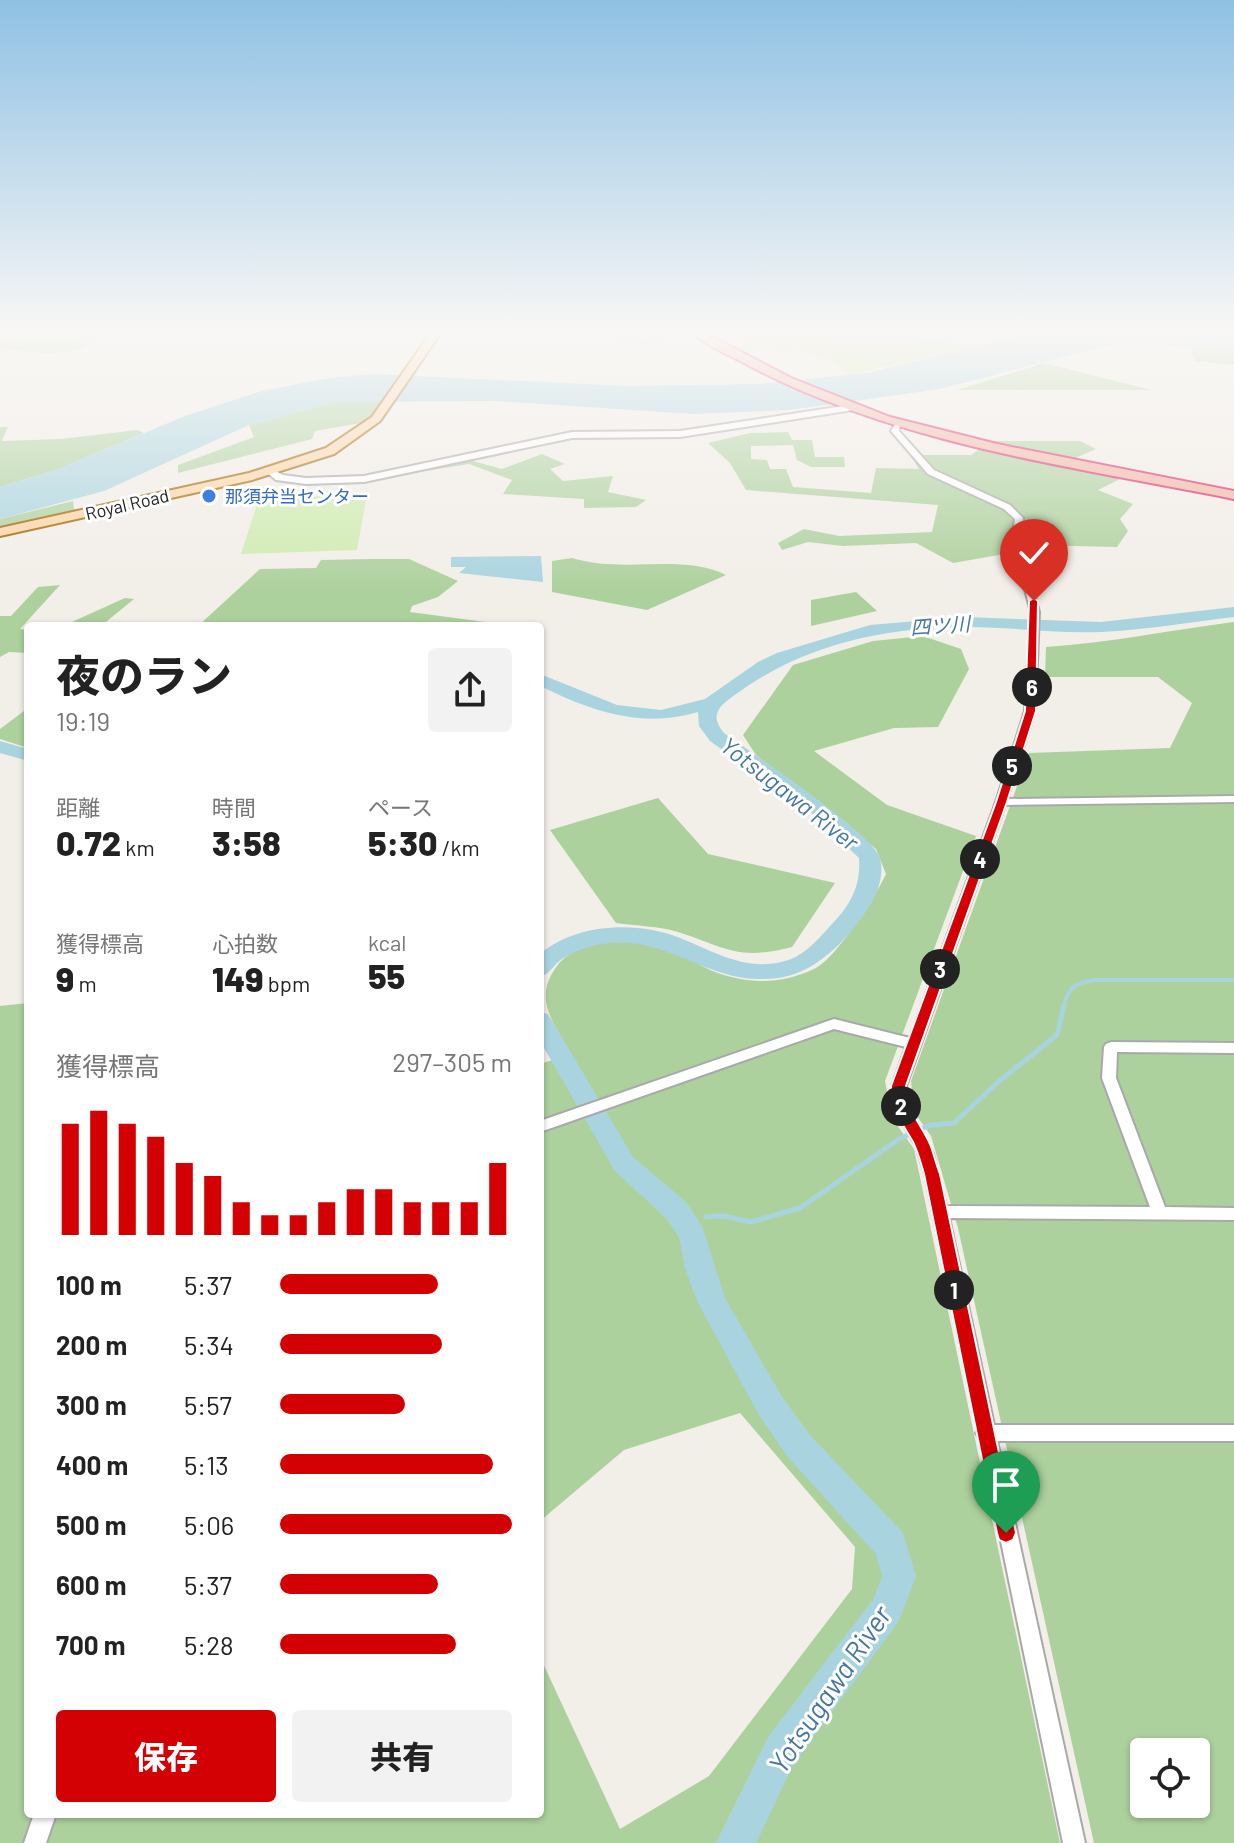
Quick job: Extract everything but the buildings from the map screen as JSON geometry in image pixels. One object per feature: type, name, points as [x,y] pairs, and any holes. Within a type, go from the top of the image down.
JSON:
[{"type":"highway","points":[[886,420],[997,448],[1234,495]]},
{"type":"main road","name":"Royal Road","points":[[0,532],[270,471],[314,458],[346,443],[373,420]]},
{"type":"street","points":[[270,471],[280,478],[306,481],[364,479],[572,435],[680,434],[763,420]]},
{"type":"street","points":[[898,424],[895,431],[931,472],[1007,507],[1019,518],[1016,540],[1035,612],[1030,711],[1001,802],[913,1044],[899,1086],[899,1100],[922,1144],[940,1212],[1074,1843]]},
{"type":"street","points":[[1001,802],[1234,799]]},
{"type":"street","points":[[544,1126],[834,1024],[913,1044]]},
{"type":"street","points":[[1160,1213],[1109,1078],[1111,1047],[1234,1048]]},
{"type":"street","points":[[940,1212],[1234,1214]]},
{"type":"street","points":[[985,1433],[1234,1433]]},
{"type":"street","points":[[35,1843],[44,1818]]},
{"type":"green space","points":[[268,420],[368,420],[315,431],[312,439],[178,473],[178,465],[254,437],[249,425]]},
{"type":"green space","points":[[0,427],[8,427],[2,441],[61,439],[137,430],[144,433],[56,470],[0,487]]},
{"type":"green space","points":[[788,432],[792,440],[812,440],[815,457],[844,457],[845,467],[811,467],[797,460],[793,445],[751,446],[751,459],[767,460],[770,469],[786,469],[793,487],[871,493],[876,468],[919,469],[910,455],[971,455],[990,441],[1080,441],[1096,449],[1062,464],[1124,477],[1098,490],[1133,504],[1120,519],[1128,531],[1117,547],[1030,545],[1010,553],[953,563],[916,543],[843,546],[808,542],[782,550],[778,543],[804,529],[839,536],[932,532],[938,505],[746,490],[730,463],[708,443],[750,433]]},
{"type":"green space","points":[[542,454],[565,464],[550,469],[563,481],[613,476],[608,492],[646,500],[636,507],[584,508],[584,499],[503,494],[512,480],[469,464],[414,473],[469,460],[502,469]]},
{"type":"green space","points":[[367,495],[357,550],[241,554],[259,498]]},
{"type":"green space","points":[[73,501],[74,509],[90,510],[0,530],[0,519]]},
{"type":"green space","points":[[572,558],[612,564],[690,565],[726,575],[647,610],[552,592],[552,561]]},
{"type":"green space","points":[[409,559],[458,581],[438,597],[412,606],[410,612],[485,622],[202,622],[260,569],[316,568],[321,560]]},
{"type":"green space","points":[[60,585],[20,629],[24,630],[24,653],[9,652],[0,657],[0,616],[11,616],[38,587]]},
{"type":"green space","points":[[856,592],[877,611],[811,626],[811,600]]},
{"type":"green space","points":[[125,598],[134,599],[106,622],[72,622]]},
{"type":"green space","points":[[1234,622],[1234,1843],[1094,1843],[958,1228],[931,1136],[914,1112],[911,1081],[1029,753],[1170,748],[1192,703],[1158,677],[1045,677],[1046,647]]},
{"type":"green space","points":[[923,636],[961,649],[969,669],[938,727],[894,728],[814,751],[887,805],[976,836],[885,1081],[892,1118],[914,1149],[1060,1843],[0,1843],[0,1006],[24,1003],[24,1818],[544,1818],[544,1666],[620,1829],[709,1776],[852,1589],[855,1547],[740,1413],[624,1450],[544,1518],[544,1063],[571,1054],[548,1011],[546,989],[557,966],[580,949],[610,941],[642,941],[674,950],[722,974],[763,981],[788,978],[811,970],[836,950],[886,874],[876,849],[756,755],[743,735],[793,665],[873,641]]},
{"type":"green space","points":[[24,711],[24,747],[0,739],[0,729]]},
{"type":"green space","points":[[658,798],[708,854],[835,883],[792,947],[745,953],[671,930],[616,923],[550,830]]},
{"type":"water","points":[[175,420],[268,420],[249,425],[104,491],[0,519],[0,487],[56,470]]},
{"type":"water","points":[[541,556],[543,582],[459,573],[466,567],[451,567],[451,557]]},
{"type":"waterway","name":"四ツ川","points":[[711,703],[764,666],[783,657],[870,630],[965,622],[1101,627],[1234,612]]},
{"type":"waterway","points":[[544,681],[583,699],[629,713],[667,714],[711,703]]},
{"type":"waterway","name":"Yotsugawa River","points":[[544,964],[552,955],[573,944],[621,935],[663,940],[713,963],[736,969],[761,972],[786,969],[813,956],[856,910],[868,885],[869,856],[821,811],[717,737],[708,726],[706,716],[711,703]]},
{"type":"waterway","points":[[0,747],[24,754]]},
{"type":"waterway","points":[[1063,1008],[1072,988],[1093,980],[1234,980]]},
{"type":"waterway","points":[[706,1217],[723,1216],[751,1222],[800,1208],[899,1139],[930,1125],[954,1123],[998,1082],[1057,1035],[1064,1006]]},
{"type":"waterway","name":"Yotsugawa River","points":[[544,1027],[624,1164],[676,1210],[692,1234],[699,1268],[713,1303],[770,1405],[798,1445],[891,1545],[899,1576],[887,1609],[781,1750],[736,1843]]},
{"type":"place","name":"那須弁当センター","points":[[209,496]]},
{"type":"route","points":[[1006,1533],[932,1174],[922,1144],[905,1116],[899,1100],[899,1086],[1001,802],[1030,711],[1035,640],[1034,601]]}]
